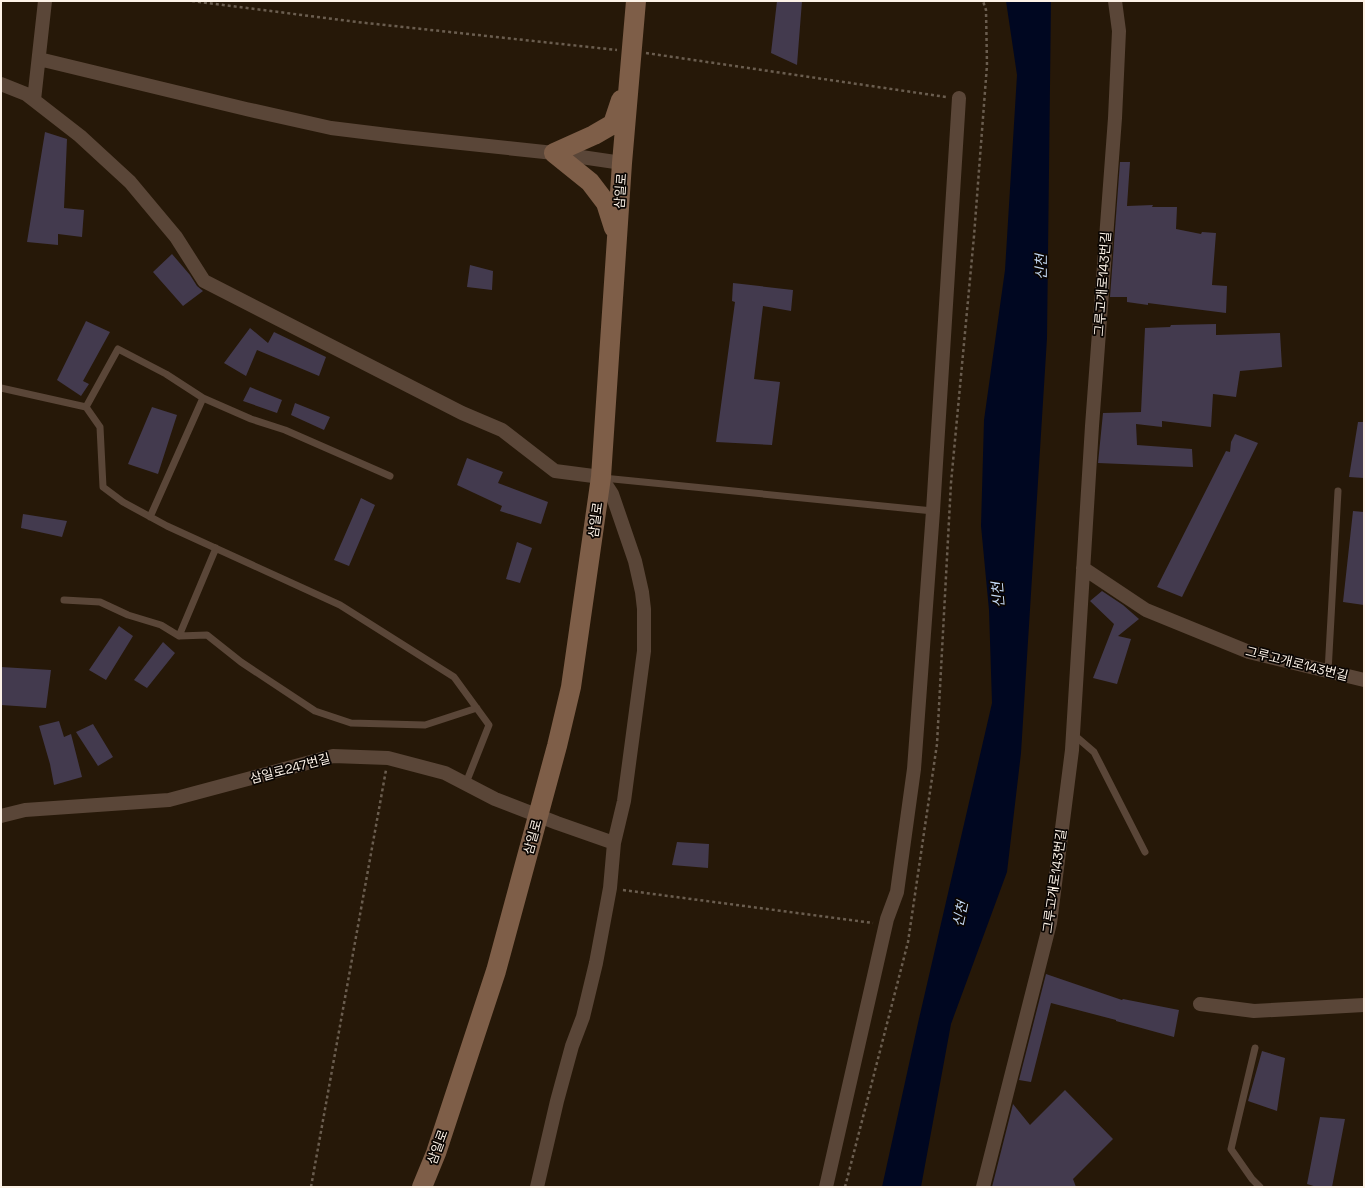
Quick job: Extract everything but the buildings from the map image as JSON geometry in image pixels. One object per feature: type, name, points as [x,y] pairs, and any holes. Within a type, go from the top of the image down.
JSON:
[{"type":"main road","name":"삼일로","points":[[422,1187],[436,1153],[496,972],[571,687],[601,477],[622,163],[636,1]]},
{"type":"main road","points":[[617,240],[606,203],[590,182],[554,153],[594,135],[613,124],[630,73]]},
{"type":"street","points":[[34,100],[45,1]]},
{"type":"street","name":"그루고개로143번길","points":[[983,1187],[1050,923],[1072,750],[1092,426],[1115,118],[1119,31],[1115,1]]},
{"type":"street","points":[[39,58],[246,109],[332,128],[554,153],[622,163]]},
{"type":"street","points":[[1,84],[26,94],[34,100],[80,136],[130,182],[176,237],[204,281],[462,413],[502,430],[556,471],[601,477]]},
{"type":"street","points":[[826,1187],[886,925],[897,892],[914,769],[933,511],[959,98]]},
{"type":"street","name":"삼일로","points":[[537,1187],[557,1101],[572,1046],[583,1017],[596,964],[610,888],[614,843],[624,801],[642,670],[645,630],[642,592],[628,539],[612,494],[601,477]]},
{"type":"street","name":"그루고개로143번길","points":[[1083,568],[1146,610],[1249,652],[1364,680]]},
{"type":"street","name":"삼일로247번길","points":[[1,816],[25,810],[169,800],[333,756],[388,758],[445,772],[495,798],[557,823],[614,843]]},
{"type":"street","points":[[1200,1004],[1254,1011],[1364,1005]]},
{"type":"lane","points":[[86,407],[118,349],[166,374],[204,398],[251,419],[285,430],[390,476]]},
{"type":"lane","points":[[1,388],[86,407],[100,427],[103,487],[123,502],[167,526],[340,605],[454,677],[489,725],[466,783]]},
{"type":"lane","points":[[150,517],[204,398]]},
{"type":"lane","points":[[601,477],[933,511]]},
{"type":"lane","points":[[1328,672],[1338,492]]},
{"type":"lane","points":[[179,636],[216,548]]},
{"type":"lane","points":[[64,600],[100,602],[128,615],[162,626],[179,636],[207,635],[242,662],[315,711],[351,723],[425,725],[477,708]]},
{"type":"lane","points":[[1073,734],[1094,752],[1145,852]]},
{"type":"lane","points":[[1255,1048],[1231,1149],[1252,1179],[1260,1187]]},
{"type":"path","points":[[192,1],[357,22],[632,51],[959,98]]},
{"type":"path","points":[[311,1187],[388,758]]},
{"type":"path","points":[[610,888],[886,925]]},
{"type":"water","name":"신천","points":[[1006,1],[1051,1],[1047,338],[1021,753],[1007,872],[951,1024],[921,1187],[882,1187],[918,1023],[992,703],[989,610],[981,526],[984,420],[1005,270],[1017,75]]}]
